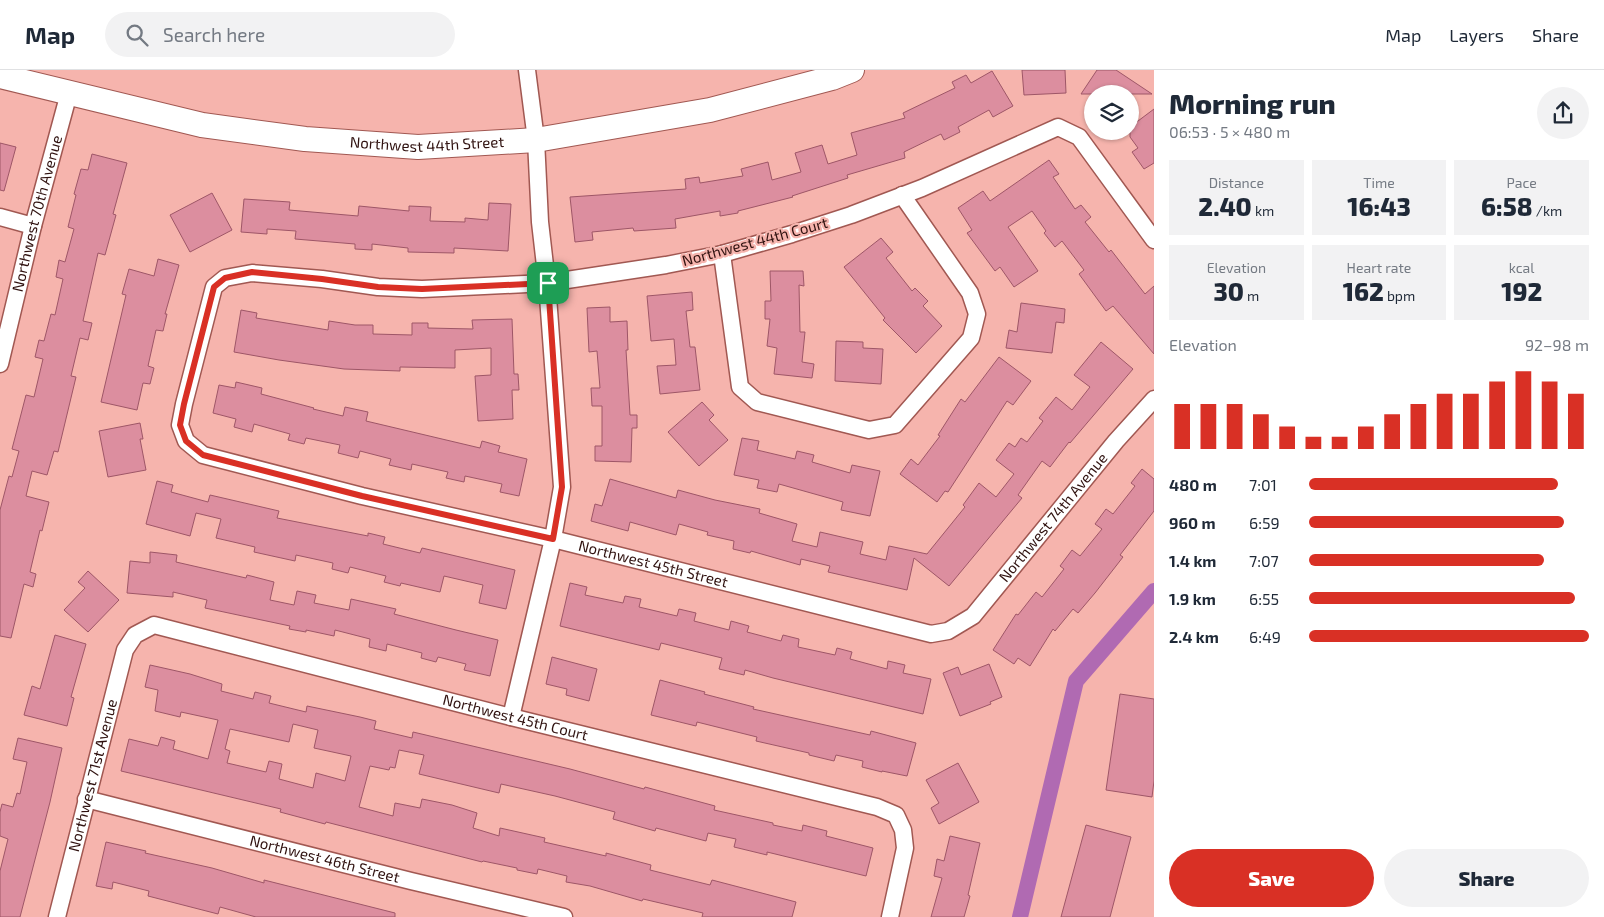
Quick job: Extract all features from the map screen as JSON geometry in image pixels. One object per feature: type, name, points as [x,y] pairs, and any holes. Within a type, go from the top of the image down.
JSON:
[{"type":"street","points":[[511,717],[553,539],[562,487],[548,283],[540,222],[536,140],[527,70]]},
{"type":"street","name":"Northwest 44th Street","points":[[0,76],[202,125],[305,140],[418,147],[536,140],[710,110],[832,78],[852,70]]},
{"type":"street","name":"Northwest 70th Avenue","points":[[0,364],[33,226],[69,93]]},
{"type":"street","name":"Northwest 44th Court","points":[[186,441],[180,425],[214,287],[225,278],[252,272],[378,287],[422,289],[548,283],[666,266],[722,254],[851,215],[922,188],[1058,127],[1079,137],[1154,240]]},
{"type":"street","points":[[722,254],[740,387],[757,402],[869,430],[894,425],[971,338],[977,314],[970,293],[902,195]]},
{"type":"street","points":[[0,217],[33,226]]},
{"type":"street","name":"Northwest 74th Avenue","points":[[948,631],[972,616],[1116,441],[1154,398]]},
{"type":"street","name":"Northwest 45th Street","points":[[186,441],[203,455],[362,496],[553,539],[931,634],[948,631]]},
{"type":"street","name":"Northwest 45th Court","points":[[135,635],[154,625],[511,717],[877,807],[896,815],[904,830],[905,848],[890,917]]},
{"type":"street","name":"Northwest 71st Avenue","points":[[57,917],[125,650],[135,635]]},
{"type":"street","name":"Northwest 46th Street","points":[[86,799],[402,879],[564,917]]},
{"type":"building","points":[[1022,70],[1065,70],[1066,93],[1024,95]]},
{"type":"building","points":[[1097,70],[1116,70],[1138,85],[1087,85]]},
{"type":"building","points":[[992,71],[1013,106],[993,117],[989,110],[958,127],[960,132],[944,140],[941,134],[904,152],[905,158],[847,175],[848,178],[793,197],[738,211],[738,213],[720,216],[720,211],[675,219],[676,228],[634,231],[633,228],[592,232],[593,240],[575,242],[570,197],[686,189],[685,179],[699,177],[700,183],[743,176],[741,169],[768,162],[772,180],[801,172],[795,153],[822,145],[828,164],[857,155],[851,133],[905,118],[903,113],[955,88],[952,82],[966,75],[971,83]]},
{"type":"building","points":[[1139,85],[1152,94],[1139,94]]},
{"type":"building","points":[[1154,109],[1154,163],[1144,169],[1132,152],[1138,148],[1132,140],[1139,140],[1139,120]]},
{"type":"building","points":[[0,143],[16,147],[4,191],[0,190]]},
{"type":"building","points":[[92,154],[127,163],[113,214],[116,215],[105,255],[98,253],[83,321],[92,323],[88,340],[80,338],[71,376],[76,377],[58,452],[54,451],[47,475],[32,471],[26,496],[49,502],[30,572],[36,574],[33,587],[24,584],[11,638],[0,636],[0,510],[9,476],[12,477],[19,451],[12,449],[26,395],[34,397],[43,359],[35,357],[39,340],[44,341],[51,314],[55,315],[63,279],[56,277],[59,260],[65,262],[74,229],[68,227],[76,195],[74,194],[81,169],[88,170]]},
{"type":"building","points":[[1049,160],[1059,174],[1053,177],[1075,209],[1081,205],[1091,217],[1085,222],[1109,252],[1111,250],[1145,294],[1154,286],[1154,354],[1113,306],[1106,311],[1079,274],[1084,270],[1062,241],[1055,247],[1044,233],[1046,231],[1032,211],[1008,227],[1038,271],[1014,287],[1000,267],[995,271],[967,233],[972,230],[958,208],[983,191],[990,201]]},
{"type":"building","points":[[212,193],[232,230],[190,252],[170,215]]},
{"type":"building","points":[[244,199],[290,202],[289,210],[358,216],[359,206],[409,211],[409,206],[431,207],[430,221],[465,222],[465,218],[488,220],[489,203],[511,204],[508,251],[454,248],[454,253],[408,252],[408,248],[372,244],[372,250],[355,249],[355,244],[295,239],[296,231],[267,229],[267,234],[241,232]]},
{"type":"building","points":[[881,238],[893,252],[886,258],[912,291],[915,288],[928,301],[923,306],[942,326],[916,353],[883,320],[885,318],[844,267]]},
{"type":"building","points":[[158,259],[179,265],[165,314],[167,314],[163,331],[156,330],[148,366],[154,368],[150,384],[143,383],[137,410],[101,402],[126,295],[122,294],[129,269],[154,276]]},
{"type":"building","points":[[770,271],[803,271],[804,286],[799,285],[800,332],[805,332],[802,362],[814,364],[812,378],[774,374],[777,348],[767,346],[770,319],[765,319],[765,301],[771,301]]},
{"type":"building","points":[[692,292],[693,310],[686,311],[690,347],[695,347],[700,390],[660,394],[657,366],[676,365],[674,339],[651,341],[647,296]]},
{"type":"building","points":[[1021,303],[1065,309],[1064,323],[1056,322],[1052,353],[1006,348],[1009,330],[1017,332]]},
{"type":"building","points":[[610,307],[610,322],[627,321],[628,350],[626,350],[630,415],[637,415],[637,428],[632,428],[631,462],[595,461],[595,446],[602,446],[602,406],[592,406],[591,388],[600,388],[597,351],[589,352],[587,308]]},
{"type":"building","points":[[241,310],[257,313],[256,318],[328,330],[329,321],[355,325],[373,325],[373,334],[412,335],[412,323],[428,323],[428,328],[473,329],[472,320],[512,319],[514,374],[518,374],[519,390],[512,390],[513,419],[478,421],[475,376],[491,375],[491,348],[455,350],[455,368],[400,367],[400,371],[344,369],[279,360],[234,352]]},
{"type":"building","points":[[836,341],[863,342],[863,348],[883,349],[881,384],[835,381]]},
{"type":"building","points":[[1101,342],[1133,369],[1069,442],[1050,467],[1042,461],[1018,495],[1022,498],[949,586],[914,558],[907,590],[828,572],[830,566],[801,559],[800,565],[751,551],[750,553],[733,549],[734,541],[707,535],[708,532],[679,524],[676,535],[630,522],[628,531],[591,521],[595,504],[602,506],[610,479],[676,498],[678,490],[760,509],[759,513],[797,524],[792,541],[817,547],[820,532],[863,542],[860,554],[886,560],[889,546],[927,554],[965,507],[963,505],[979,483],[996,497],[1014,474],[996,460],[1009,443],[1015,447],[1021,438],[1027,442],[1043,421],[1039,418],[1056,397],[1072,410],[1090,387],[1074,375]]},
{"type":"building","points":[[999,357],[1031,381],[1013,405],[1007,401],[948,492],[945,491],[937,502],[900,474],[911,459],[918,465],[940,436],[938,435],[961,399],[965,402]]},
{"type":"building","points":[[236,382],[262,388],[261,394],[313,409],[343,416],[345,407],[368,412],[366,421],[480,448],[482,441],[500,446],[498,452],[527,459],[519,496],[500,492],[502,484],[465,476],[464,482],[446,478],[448,472],[412,464],[411,470],[389,465],[391,459],[360,451],[358,458],[338,453],[340,445],[306,438],[304,444],[288,440],[290,434],[254,424],[252,432],[234,427],[236,419],[213,413],[219,385],[235,388]]},
{"type":"building","points":[[702,402],[714,415],[709,420],[728,440],[699,466],[668,432]]},
{"type":"building","points":[[140,423],[143,439],[140,439],[146,470],[108,477],[99,431]]},
{"type":"building","points":[[742,438],[759,441],[757,450],[795,459],[797,451],[814,455],[812,462],[850,473],[852,465],[880,471],[870,516],[841,510],[843,502],[779,484],[777,492],[757,488],[759,480],[734,475]]},
{"type":"building","points":[[1142,469],[1154,479],[1154,511],[1120,555],[1123,557],[1095,593],[1078,613],[1073,609],[1055,631],[1053,629],[1030,666],[1018,658],[1014,664],[993,650],[1016,614],[1018,615],[1036,592],[1042,597],[1064,569],[1060,566],[1072,550],[1080,556],[1102,529],[1095,524],[1106,509],[1113,514],[1135,486],[1131,483]]},
{"type":"building","points":[[157,481],[173,485],[171,492],[208,502],[210,495],[279,511],[277,518],[368,536],[368,533],[385,537],[383,544],[420,553],[422,548],[515,570],[506,609],[479,603],[483,585],[444,576],[440,592],[401,583],[400,586],[384,582],[386,576],[350,567],[348,573],[332,569],[333,563],[296,555],[295,561],[254,552],[255,547],[216,538],[221,519],[196,513],[190,536],[146,524]]},
{"type":"building","points":[[150,552],[177,555],[176,562],[246,578],[247,575],[274,582],[270,600],[294,605],[297,591],[316,595],[314,603],[349,610],[351,599],[396,609],[394,614],[498,640],[490,676],[464,670],[466,664],[438,657],[436,662],[421,658],[422,653],[387,644],[386,651],[369,647],[370,639],[335,630],[334,636],[306,630],[306,632],[289,629],[290,626],[205,608],[207,600],[173,592],[173,597],[127,593],[130,561],[150,563]]},
{"type":"building","points":[[88,571],[119,600],[88,632],[64,610],[85,588],[78,582]]},
{"type":"building","points":[[570,583],[587,587],[585,595],[623,603],[625,596],[641,599],[639,607],[677,616],[679,609],[696,613],[694,621],[729,630],[731,621],[749,626],[747,632],[781,641],[783,635],[799,639],[798,647],[835,655],[837,648],[852,652],[850,659],[887,669],[888,661],[905,665],[903,673],[931,679],[923,714],[745,670],[744,675],[719,669],[722,658],[661,643],[659,650],[560,626]]},
{"type":"building","points":[[55,635],[86,644],[71,697],[74,698],[67,726],[24,715],[32,686],[40,689]]},
{"type":"building","points":[[552,657],[597,669],[589,701],[566,695],[567,689],[546,684]]},
{"type":"building","points":[[989,664],[1002,697],[990,702],[991,704],[960,716],[943,673],[958,667],[961,675]]},
{"type":"building","points":[[150,665],[190,674],[222,684],[221,691],[253,699],[255,692],[271,696],[269,703],[306,712],[307,706],[360,717],[376,721],[374,729],[412,738],[413,732],[570,769],[715,806],[714,810],[773,823],[773,825],[802,831],[803,825],[827,831],[826,836],[873,848],[866,876],[767,852],[767,855],[734,847],[736,839],[708,833],[706,841],[656,828],[655,831],[613,819],[615,812],[555,796],[501,784],[499,793],[419,774],[424,755],[399,750],[395,768],[390,767],[389,770],[370,766],[359,807],[393,816],[395,803],[420,808],[422,799],[452,805],[477,813],[473,828],[499,836],[500,828],[545,838],[544,842],[606,856],[606,853],[651,865],[650,870],[710,885],[712,880],[796,902],[792,917],[702,917],[703,913],[643,899],[642,901],[590,886],[566,882],[567,876],[538,869],[537,874],[517,870],[517,868],[482,862],[326,822],[325,824],[280,812],[281,809],[121,771],[129,739],[158,746],[161,737],[175,741],[173,749],[208,759],[218,720],[181,712],[180,717],[155,711],[158,690],[145,687]],"holes":[[[293,724],[318,730],[314,748],[351,756],[345,781],[316,773],[313,788],[279,779],[282,764],[269,761],[266,772],[227,763],[230,751],[225,749],[230,729],[289,742]]]},
{"type":"building","points":[[660,680],[754,707],[753,709],[870,735],[871,731],[916,743],[907,776],[862,767],[863,761],[836,755],[834,761],[809,755],[809,753],[756,741],[757,737],[697,722],[696,726],[651,715]]},
{"type":"building","points":[[1120,694],[1154,699],[1154,781],[1152,797],[1106,790]]},
{"type":"building","points":[[18,738],[62,748],[20,917],[0,917],[0,871],[8,839],[0,836],[0,812],[2,804],[13,807],[17,793],[20,794],[27,762],[13,759]]},
{"type":"building","points":[[958,763],[979,802],[939,824],[931,808],[939,803],[926,780]]},
{"type":"building","points":[[1086,825],[1131,837],[1110,917],[1061,917]]},
{"type":"building","points":[[950,836],[980,843],[968,895],[970,896],[964,917],[931,917],[942,878],[934,876],[937,859],[944,861]]},
{"type":"building","points":[[106,842],[264,883],[264,880],[395,913],[395,917],[256,917],[220,907],[218,914],[148,896],[149,891],[113,882],[112,889],[96,886]]},
{"type":"waterway","points":[[1020,917],[1076,681],[1154,591]]},
{"type":"route","points":[[252,272],[378,287],[422,289],[548,283],[562,487],[553,539],[362,496],[203,455],[186,441],[180,425],[184,404],[208,304],[214,287],[225,278],[252,272]]}]
